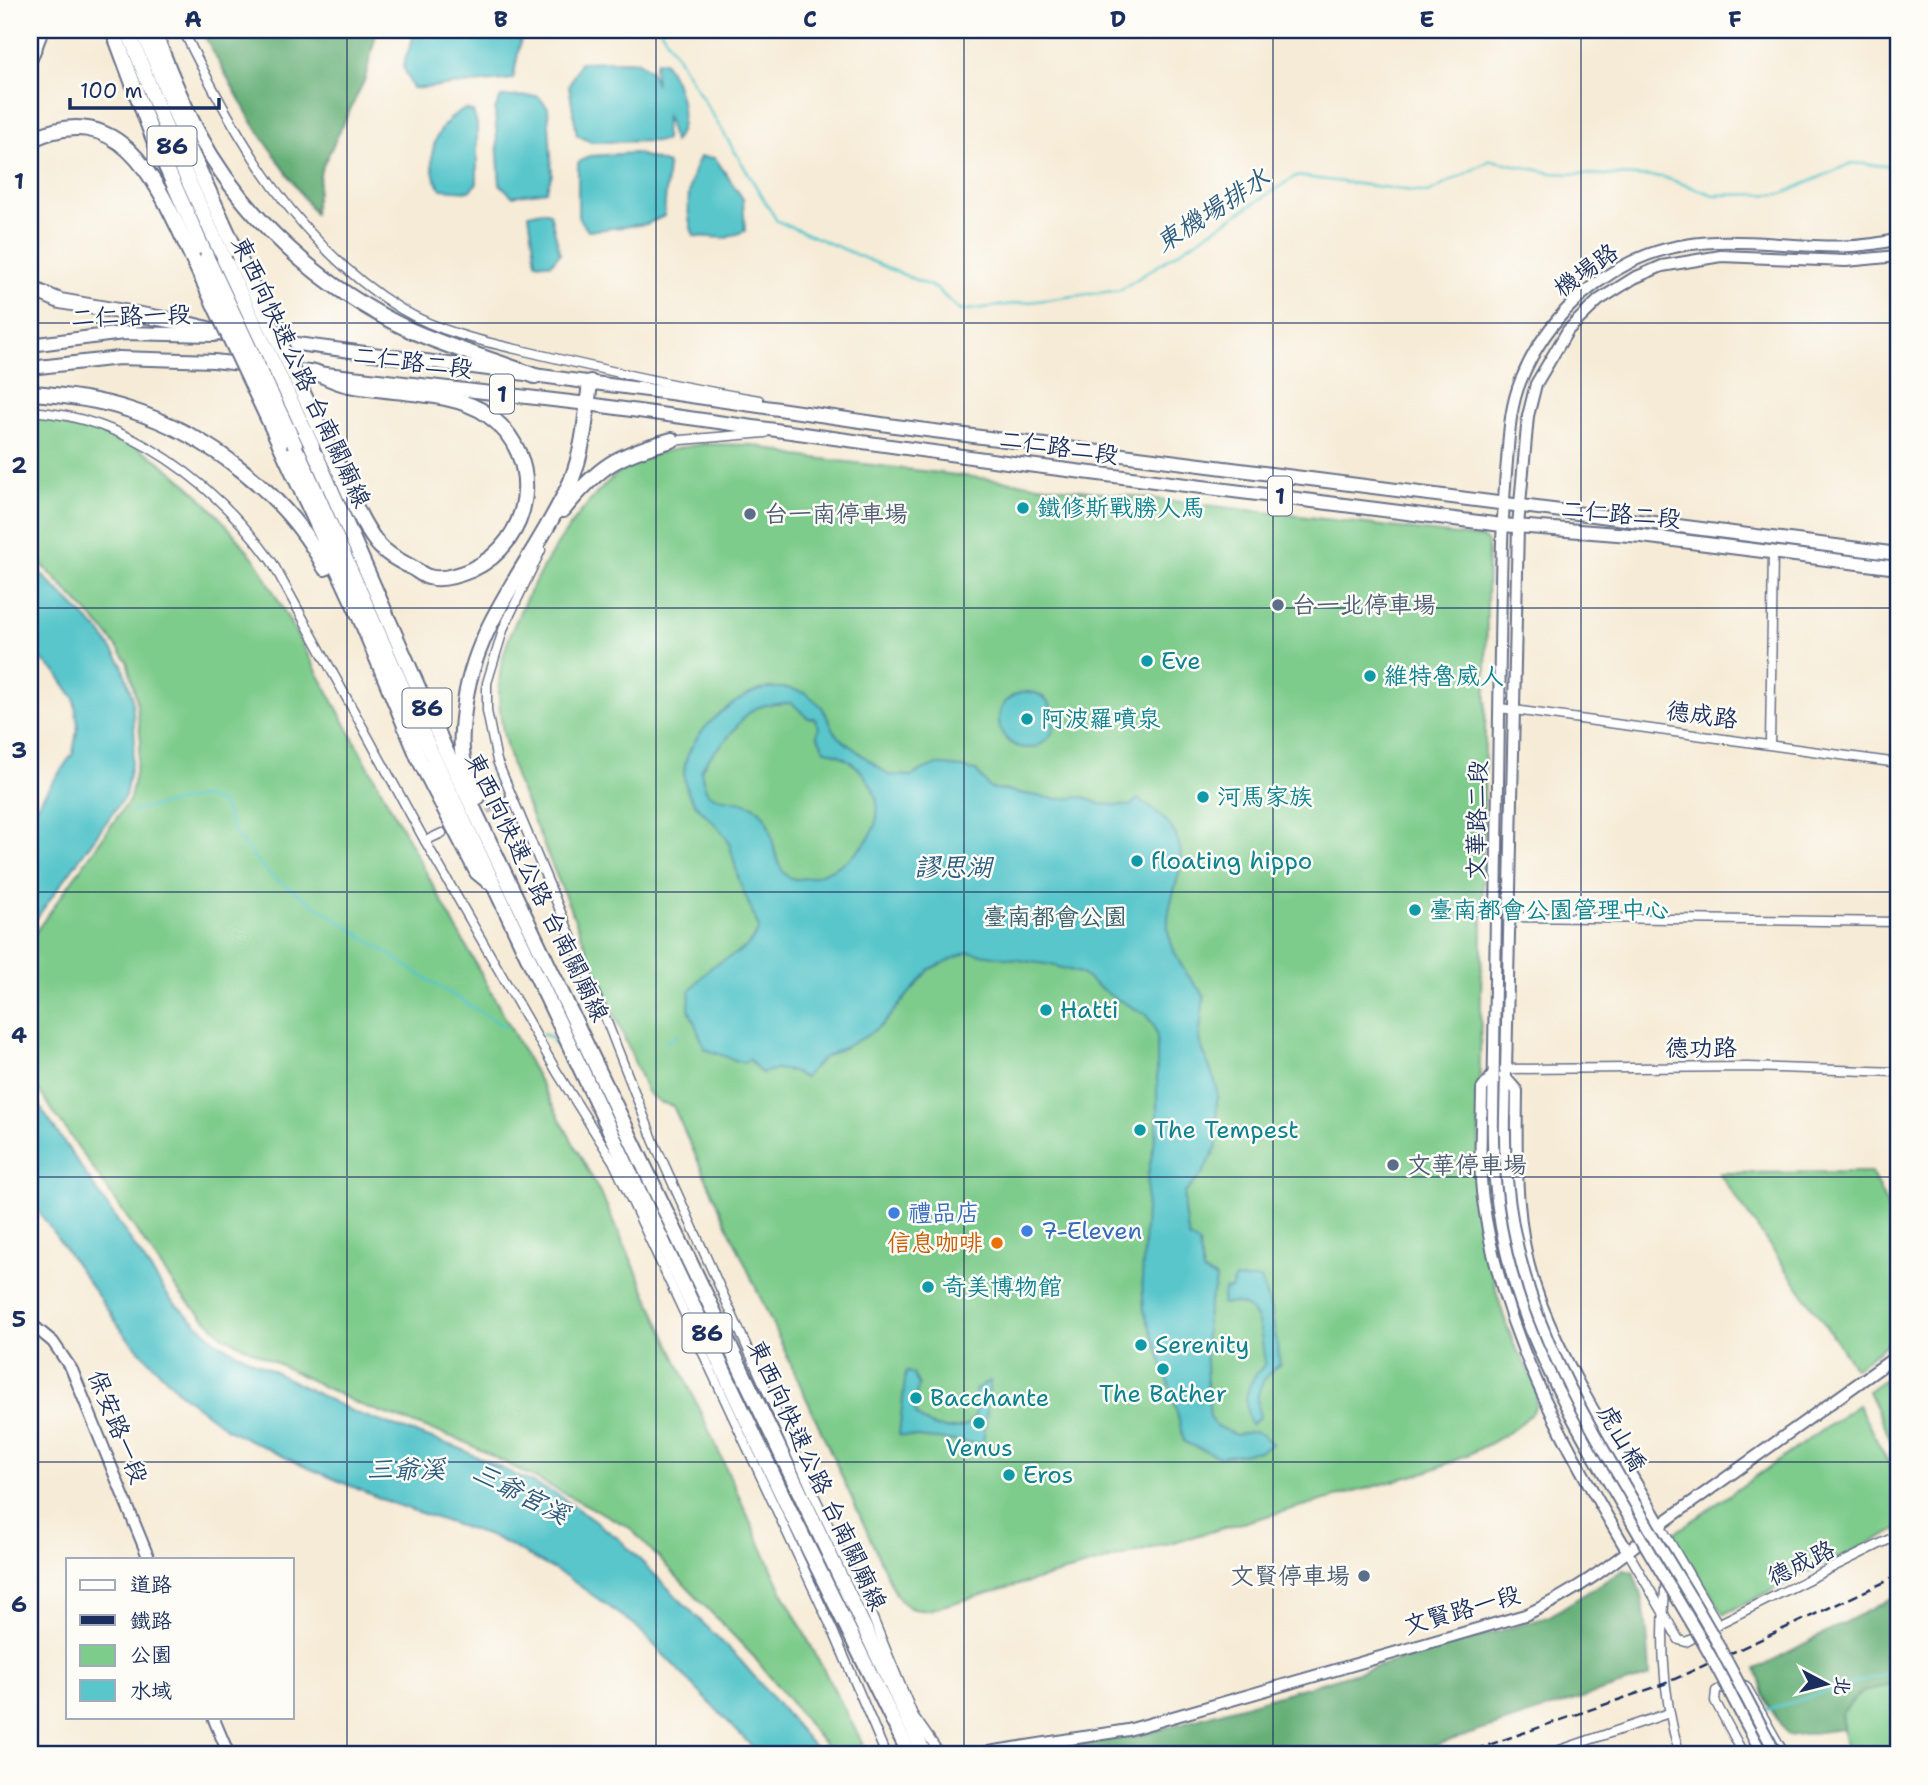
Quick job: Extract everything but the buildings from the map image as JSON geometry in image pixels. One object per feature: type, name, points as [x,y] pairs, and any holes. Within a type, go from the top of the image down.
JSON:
[{"type":"highway","points":[[30,58],[41,30]]},
{"type":"highway","name":"東西向快速公路 台南關廟線","points":[[113,30],[154,140],[288,444],[494,886],[599,1086],[639,1151],[808,1499],[925,1755]]},
{"type":"highway","name":"東西向快速公路 台南關廟線","points":[[128,30],[173,147],[312,446],[445,749],[551,966],[599,1086],[619,1159],[783,1510],[910,1755]]},
{"type":"highway","points":[[143,30],[189,148],[240,260],[377,543],[391,556],[429,577],[447,577],[483,564],[498,554],[519,526],[526,491],[523,465],[512,440],[490,416],[460,402],[347,385],[315,372]]},
{"type":"highway","points":[[153,30],[197,132],[214,160],[259,217],[310,267],[338,290],[412,331],[535,376]]},
{"type":"highway","points":[[30,140],[63,129],[82,128],[116,138],[149,172],[288,444],[419,759],[477,872],[494,886]]},
{"type":"highway","points":[[30,288],[60,301],[176,321],[235,336]]},
{"type":"highway","points":[[544,533],[577,463],[590,383]]},
{"type":"highway","points":[[30,393],[98,401],[131,410],[201,442],[222,457],[295,522],[319,555],[351,618],[370,644]]},
{"type":"highway","points":[[551,966],[463,758],[462,729],[469,675],[478,646],[498,606],[544,533],[582,484],[627,453],[673,440]]},
{"type":"main road","name":"二仁路一段","points":[[30,345],[123,333],[235,336]]},
{"type":"main road","name":"二仁路二段","points":[[235,336],[895,426],[1898,554]]},
{"type":"main road","name":"二仁路一段","points":[[30,368],[119,358],[214,360]]},
{"type":"main road","name":"二仁路二段","points":[[214,360],[588,404],[1028,465],[1502,525],[1642,536],[1898,568]]},
{"type":"street","points":[[183,30],[239,136],[285,205],[350,273],[402,309],[463,337],[720,394],[885,419],[895,426]]},
{"type":"street","name":"機場路","points":[[1502,525],[1510,417],[1520,381],[1538,345],[1560,315],[1609,273],[1634,260],[1686,244],[1722,240],[1848,245],[1898,239]]},
{"type":"street","name":"機場路","points":[[1518,526],[1528,416],[1536,384],[1568,330],[1614,290],[1662,265],[1721,256],[1846,261],[1898,256]]},
{"type":"street","points":[[30,411],[87,420],[123,434],[168,459],[204,487],[250,531],[272,562],[304,618],[425,841],[573,1099],[619,1159]]},
{"type":"street","points":[[789,430],[673,440],[613,469],[581,494],[558,522],[515,599],[491,670],[486,711],[497,761],[512,798],[628,1073],[654,1143],[808,1499],[872,1616],[913,1715],[941,1755]]},
{"type":"street","name":"文華路二段","points":[[1499,1116],[1502,525]]},
{"type":"street","name":"文華路二段","points":[[1500,1073],[1509,917],[1518,526]]},
{"type":"street","points":[[1770,744],[1773,552]]},
{"type":"street","name":"德成路","points":[[1500,708],[1898,763]]},
{"type":"street","points":[[496,806],[512,798]]},
{"type":"street","points":[[425,841],[442,833]]},
{"type":"street","points":[[1509,917],[1898,922]]},
{"type":"street","name":"德功路","points":[[1500,1073],[1748,1067],[1898,1072]]},
{"type":"street","points":[[1500,1073],[1517,1091],[1518,1196],[1527,1255],[1539,1300],[1567,1361],[1660,1525],[1718,1624],[1686,1642],[1679,1640],[1549,1413],[1498,1280],[1482,1197],[1482,1089],[1500,1073]]},
{"type":"street","name":"虎山橋","points":[[1499,1116],[1492,1153],[1499,1223],[1512,1282],[1532,1340],[1584,1438],[1711,1656],[1763,1755]]},
{"type":"street","name":"虎山橋","points":[[1499,1116],[1510,1221],[1527,1291],[1543,1335],[1581,1410],[1721,1650],[1777,1755]]},
{"type":"street","name":"保安路一段","points":[[30,1323],[53,1342],[72,1370],[149,1558]]},
{"type":"street","name":"文賢路一段","points":[[969,1755],[1128,1730],[1525,1615],[1564,1596],[1628,1552],[1660,1525],[1898,1355]]},
{"type":"street","points":[[783,1510],[886,1755]]},
{"type":"street","name":"德成路","points":[[1718,1624],[1898,1535]]},
{"type":"street","points":[[1670,1542],[1662,1609],[1664,1684],[1680,1755]]},
{"type":"street","points":[[1744,1755],[1715,1701],[1716,1690],[1733,1681],[1746,1686],[1785,1755]]},
{"type":"street","points":[[1545,1755],[1669,1713]]},
{"type":"street","points":[[213,1718],[229,1755]]},
{"type":"green space","points":[[201,30],[377,30],[365,79],[321,170],[314,213],[252,122]]},
{"type":"green space","points":[[30,416],[68,420],[102,430],[161,463],[213,510],[259,565],[603,1198],[782,1591],[863,1744],[833,1755],[754,1657],[629,1527],[463,1441],[358,1404],[223,1336],[181,1295],[30,1078],[30,940],[130,799],[141,742],[136,697],[127,661],[105,631],[30,552]]},
{"type":"green space","name":"臺南都會公園","points":[[701,444],[754,445],[797,456],[1482,538],[1488,542],[1478,1189],[1500,1306],[1514,1344],[1537,1392],[1535,1407],[1528,1417],[1486,1446],[1426,1472],[928,1610],[910,1608],[896,1595],[673,1106],[659,1102],[647,1092],[516,779],[502,728],[499,688],[505,650],[530,590],[568,529],[610,480],[630,465],[656,454]]},
{"type":"green space","points":[[1871,1172],[1898,1228],[1898,1336],[1855,1368],[1719,1173]]},
{"type":"green space","points":[[1898,1370],[1898,1456],[1868,1391]]},
{"type":"green space","points":[[1858,1405],[1898,1481],[1898,1529],[1724,1614],[1672,1535]]},
{"type":"green space","points":[[1623,1570],[1633,1572],[1641,1597],[1650,1676],[1405,1755],[1012,1755],[1141,1735],[1548,1617]]},
{"type":"green space","points":[[1898,1595],[1898,1682],[1862,1692],[1841,1713],[1843,1729],[1788,1736],[1767,1703],[1756,1669]]},
{"type":"green space","points":[[1898,1682],[1898,1755],[1847,1755],[1841,1713],[1862,1692]]},
{"type":"water","points":[[421,30],[518,30],[522,33],[513,79],[413,89],[403,66],[414,35]]},
{"type":"water","points":[[637,61],[650,70],[656,84],[654,67],[657,61],[664,62],[674,80],[681,101],[682,123],[674,142],[666,114],[665,141],[591,142],[577,135],[569,86],[580,62]]},
{"type":"water","points":[[538,96],[548,108],[552,174],[546,191],[512,196],[500,184],[495,110],[501,97]]},
{"type":"water","points":[[466,109],[473,112],[477,124],[477,183],[469,191],[441,189],[432,167],[435,143],[447,122]]},
{"type":"water","points":[[635,153],[668,164],[664,216],[647,224],[588,231],[578,217],[578,163],[589,156]]},
{"type":"water","points":[[700,157],[715,158],[743,199],[745,231],[726,238],[694,236],[688,207],[693,176]]},
{"type":"water","points":[[542,211],[550,213],[560,253],[551,264],[536,262],[529,214]]},
{"type":"water","points":[[30,563],[100,632],[122,664],[132,697],[135,742],[125,796],[30,927],[30,815],[73,753],[78,725],[74,698],[56,672],[30,651]]},
{"type":"water","name":"謬思湖","points":[[768,688],[787,688],[806,693],[822,707],[837,736],[889,775],[912,776],[928,767],[950,765],[976,771],[990,788],[1056,799],[1085,797],[1099,804],[1130,806],[1138,799],[1158,813],[1173,830],[1178,840],[1181,863],[1169,913],[1169,935],[1183,968],[1204,995],[1199,1040],[1217,1087],[1217,1146],[1203,1173],[1185,1193],[1184,1211],[1189,1238],[1199,1244],[1203,1272],[1216,1278],[1209,1306],[1206,1337],[1210,1417],[1216,1426],[1236,1435],[1256,1432],[1272,1444],[1260,1451],[1220,1457],[1184,1442],[1172,1392],[1144,1311],[1142,1280],[1148,1174],[1157,1130],[1157,1037],[1154,1025],[1145,1014],[1111,996],[1080,973],[1051,965],[968,952],[930,969],[883,1024],[865,1037],[823,1058],[804,1078],[783,1070],[761,1073],[749,1059],[743,1063],[705,1049],[689,1009],[690,990],[713,966],[746,947],[759,928],[740,883],[728,841],[689,794],[684,770],[688,754],[708,724],[722,711],[753,693]],"holes":[[[792,703],[808,718],[814,718],[819,727],[817,735],[824,749],[850,761],[865,776],[877,805],[875,826],[864,844],[848,859],[830,870],[796,879],[786,875],[781,868],[769,826],[760,811],[747,804],[711,795],[706,790],[701,771],[708,759],[750,711],[765,705]]]},
{"type":"water","name":"阿波羅噴泉","points":[[1027,692],[1042,697],[1050,705],[1055,720],[1050,735],[1042,743],[1027,748],[1012,743],[1004,735],[999,720],[1004,705],[1012,697]]},
{"type":"water","name":"三爺溪","points":[[30,1092],[171,1300],[218,1343],[355,1413],[459,1448],[558,1495],[619,1539],[741,1661],[821,1755],[760,1755],[635,1625],[564,1575],[498,1539],[391,1503],[299,1464],[227,1429],[180,1393],[126,1336],[30,1199]]},
{"type":"water","points":[[1235,1279],[1261,1279],[1272,1314],[1280,1364],[1260,1387],[1260,1417],[1251,1425],[1246,1399],[1250,1385],[1265,1364],[1260,1330],[1252,1312],[1235,1304],[1222,1304],[1224,1290],[1231,1289]]},
{"type":"water","points":[[906,1371],[913,1374],[919,1385],[913,1404],[917,1416],[923,1421],[946,1429],[962,1427],[974,1417],[976,1389],[990,1381],[983,1444],[899,1435]]},
{"type":"waterway","name":"東機場排水","points":[[661,30],[777,221],[937,289],[960,311],[1120,290],[1296,176],[1428,193],[1491,160],[1552,173],[1663,177],[1714,195],[1782,194],[1852,163],[1889,166],[1898,163]]},
{"type":"waterway","points":[[131,811],[202,797],[222,803],[236,836],[270,875],[428,980],[505,1027]]},
{"type":"waterway","points":[[542,1034],[551,1037],[573,1076]]},
{"type":"waterway","points":[[666,1042],[679,1035]]},
{"type":"waterway","points":[[1766,1710],[1898,1670]]},
{"type":"waterway","points":[[1730,1750],[1732,1755]]},
{"type":"tunnel","points":[[476,816],[496,806]]},
{"type":"railway","points":[[1460,1755],[1664,1684],[1898,1576]]},
{"type":"place","name":"鐵修斯戰勝人馬","points":[[1023,508]]},
{"type":"place","name":"台一南停車場","points":[[750,514]]},
{"type":"place","name":"台一北停車場","points":[[1278,605]]},
{"type":"place","name":"Eve","points":[[1147,661]]},
{"type":"place","name":"維特魯威人","points":[[1370,676]]},
{"type":"place","name":"阿波羅噴泉","points":[[1027,719]]},
{"type":"place","name":"河馬家族","points":[[1203,797]]},
{"type":"place","name":"floating hippo","points":[[1137,861]]},
{"type":"place","name":"臺南都會公園管理中心","points":[[1415,910]]},
{"type":"place","name":"Hatti","points":[[1046,1010]]},
{"type":"place","name":"The Tempest","points":[[1140,1130]]},
{"type":"place","name":"文華停車場","points":[[1393,1165]]},
{"type":"place","name":"禮品店","points":[[894,1213]]},
{"type":"place","name":"7-Eleven","points":[[1027,1231]]},
{"type":"place","name":"信息咖啡","points":[[997,1243]]},
{"type":"place","name":"奇美博物館","points":[[928,1287]]},
{"type":"place","name":"Serenity","points":[[1141,1345]]},
{"type":"place","name":"The Bather","points":[[1163,1369]]},
{"type":"place","name":"Bacchante","points":[[916,1398]]},
{"type":"place","name":"Venus","points":[[979,1423]]},
{"type":"place","name":"Eros","points":[[1009,1475]]},
{"type":"place","name":"文賢停車場","points":[[1364,1576]]},
{"type":"water label","name":"三爺宮溪","points":[[521,1493]]}]
